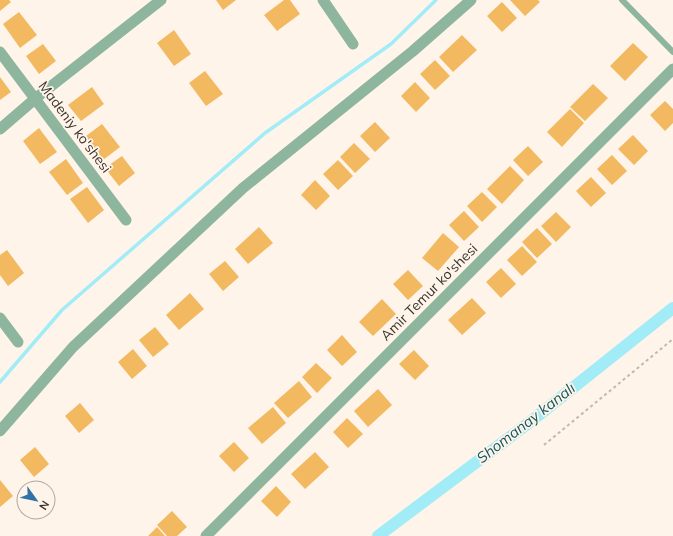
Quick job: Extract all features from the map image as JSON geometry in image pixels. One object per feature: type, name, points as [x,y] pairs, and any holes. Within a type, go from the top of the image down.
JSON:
[{"type":"street","points":[[0,129],[36,98],[161,0]]},
{"type":"street","points":[[323,0],[353,44]]},
{"type":"street","points":[[0,430],[73,347],[243,188],[413,51],[471,0]]},
{"type":"street","name":"Madeniy ko'shesi","points":[[0,52],[126,220]]},
{"type":"street","name":"Amir Temur ko'shesi","points":[[206,536],[673,69]]},
{"type":"street","points":[[0,318],[18,342]]},
{"type":"lane","points":[[622,0],[673,52]]},
{"type":"path","points":[[544,445],[673,339]]},
{"type":"building","points":[[0,0],[9,0],[11,2],[0,11]]},
{"type":"building","points":[[216,0],[236,0],[223,10]]},
{"type":"building","points":[[284,0],[290,0],[300,14],[277,31],[264,15]]},
{"type":"building","points":[[510,0],[538,0],[540,2],[525,16]]},
{"type":"building","points":[[502,2],[517,18],[502,32],[487,16]]},
{"type":"building","points":[[19,12],[37,35],[20,48],[3,24]]},
{"type":"building","points":[[174,30],[191,54],[174,66],[157,43]]},
{"type":"building","points":[[462,35],[477,50],[453,72],[439,57]]},
{"type":"building","points":[[633,43],[648,57],[625,81],[610,66]]},
{"type":"building","points":[[43,44],[56,61],[39,74],[26,56]]},
{"type":"building","points":[[435,60],[450,76],[435,90],[420,74]]},
{"type":"building","points":[[205,71],[223,94],[206,106],[189,83]]},
{"type":"building","points":[[0,77],[11,92],[0,100]]},
{"type":"building","points":[[415,82],[430,98],[416,112],[401,96]]},
{"type":"building","points":[[593,84],[608,98],[585,121],[570,107]]},
{"type":"building","points":[[92,87],[104,104],[81,121],[68,105]]},
{"type":"building","points":[[665,101],[673,109],[673,123],[665,131],[650,115]]},
{"type":"building","points":[[570,109],[584,123],[562,147],[547,132]]},
{"type":"building","points":[[375,122],[390,138],[375,152],[360,136]]},
{"type":"building","points":[[102,124],[120,147],[103,160],[86,136]]},
{"type":"building","points":[[39,128],[57,152],[40,164],[23,141]]},
{"type":"building","points":[[633,135],[648,151],[634,165],[618,149]]},
{"type":"building","points":[[354,143],[370,159],[355,173],[340,157]]},
{"type":"building","points":[[528,146],[543,162],[528,176],[513,160]]},
{"type":"building","points":[[612,155],[627,171],[612,185],[597,169]]},
{"type":"building","points":[[122,156],[135,173],[119,186],[105,168]]},
{"type":"building","points":[[66,159],[83,183],[67,195],[49,172]]},
{"type":"building","points":[[338,160],[353,176],[338,190],[323,174]]},
{"type":"building","points":[[510,166],[524,180],[502,204],[487,189]]},
{"type":"building","points":[[591,177],[606,193],[591,207],[576,191]]},
{"type":"building","points":[[315,180],[330,196],[316,210],[301,195]]},
{"type":"building","points":[[87,187],[104,210],[88,223],[70,199]]},
{"type":"building","points":[[482,192],[497,207],[482,222],[467,206]]},
{"type":"building","points":[[464,211],[479,227],[464,241],[449,225]]},
{"type":"building","points":[[556,212],[571,227],[556,242],[541,226]]},
{"type":"building","points":[[259,227],[273,243],[248,264],[235,249]]},
{"type":"building","points":[[537,228],[552,244],[537,258],[522,242]]},
{"type":"building","points":[[443,233],[459,247],[438,271],[422,258]]},
{"type":"building","points":[[522,246],[537,262],[522,276],[507,260]]},
{"type":"building","points":[[7,250],[24,273],[8,286],[0,275],[0,255]]},
{"type":"building","points":[[225,261],[239,277],[223,291],[209,274]]},
{"type":"building","points":[[501,268],[516,284],[501,298],[486,282]]},
{"type":"building","points":[[408,270],[423,286],[408,300],[393,284]]},
{"type":"building","points":[[190,293],[204,309],[179,330],[166,315]]},
{"type":"building","points":[[472,298],[486,313],[462,335],[448,320]]},
{"type":"building","points":[[382,299],[396,314],[373,336],[359,322]]},
{"type":"building","points":[[155,327],[169,344],[153,357],[139,340]]},
{"type":"building","points":[[342,335],[357,352],[342,366],[327,350]]},
{"type":"building","points":[[133,349],[147,366],[132,379],[118,362]]},
{"type":"building","points":[[414,350],[429,366],[415,380],[399,364]]},
{"type":"building","points":[[316,363],[332,378],[317,393],[302,377]]},
{"type":"building","points":[[299,381],[312,397],[288,418],[274,403]]},
{"type":"building","points":[[378,389],[392,405],[368,427],[354,411]]},
{"type":"building","points":[[80,403],[94,420],[79,433],[65,416]]},
{"type":"building","points":[[273,407],[286,423],[262,444],[248,428]]},
{"type":"building","points":[[347,418],[363,434],[348,448],[333,432]]},
{"type":"building","points":[[234,442],[249,458],[234,472],[219,456]]},
{"type":"building","points":[[35,447],[49,464],[34,477],[20,460]]},
{"type":"building","points":[[315,452],[329,467],[305,489],[291,474]]},
{"type":"building","points":[[0,480],[13,496],[0,507]]},
{"type":"building","points":[[276,486],[291,502],[277,517],[261,501]]},
{"type":"building","points":[[172,511],[187,527],[177,536],[167,536],[157,525]]},
{"type":"building","points":[[157,527],[165,536],[148,536]]},
{"type":"waterway","points":[[0,382],[62,310],[265,133],[391,44],[436,0]]},
{"type":"waterway","name":"Shomanay kanalı","points":[[378,536],[530,422],[673,308]]}]
